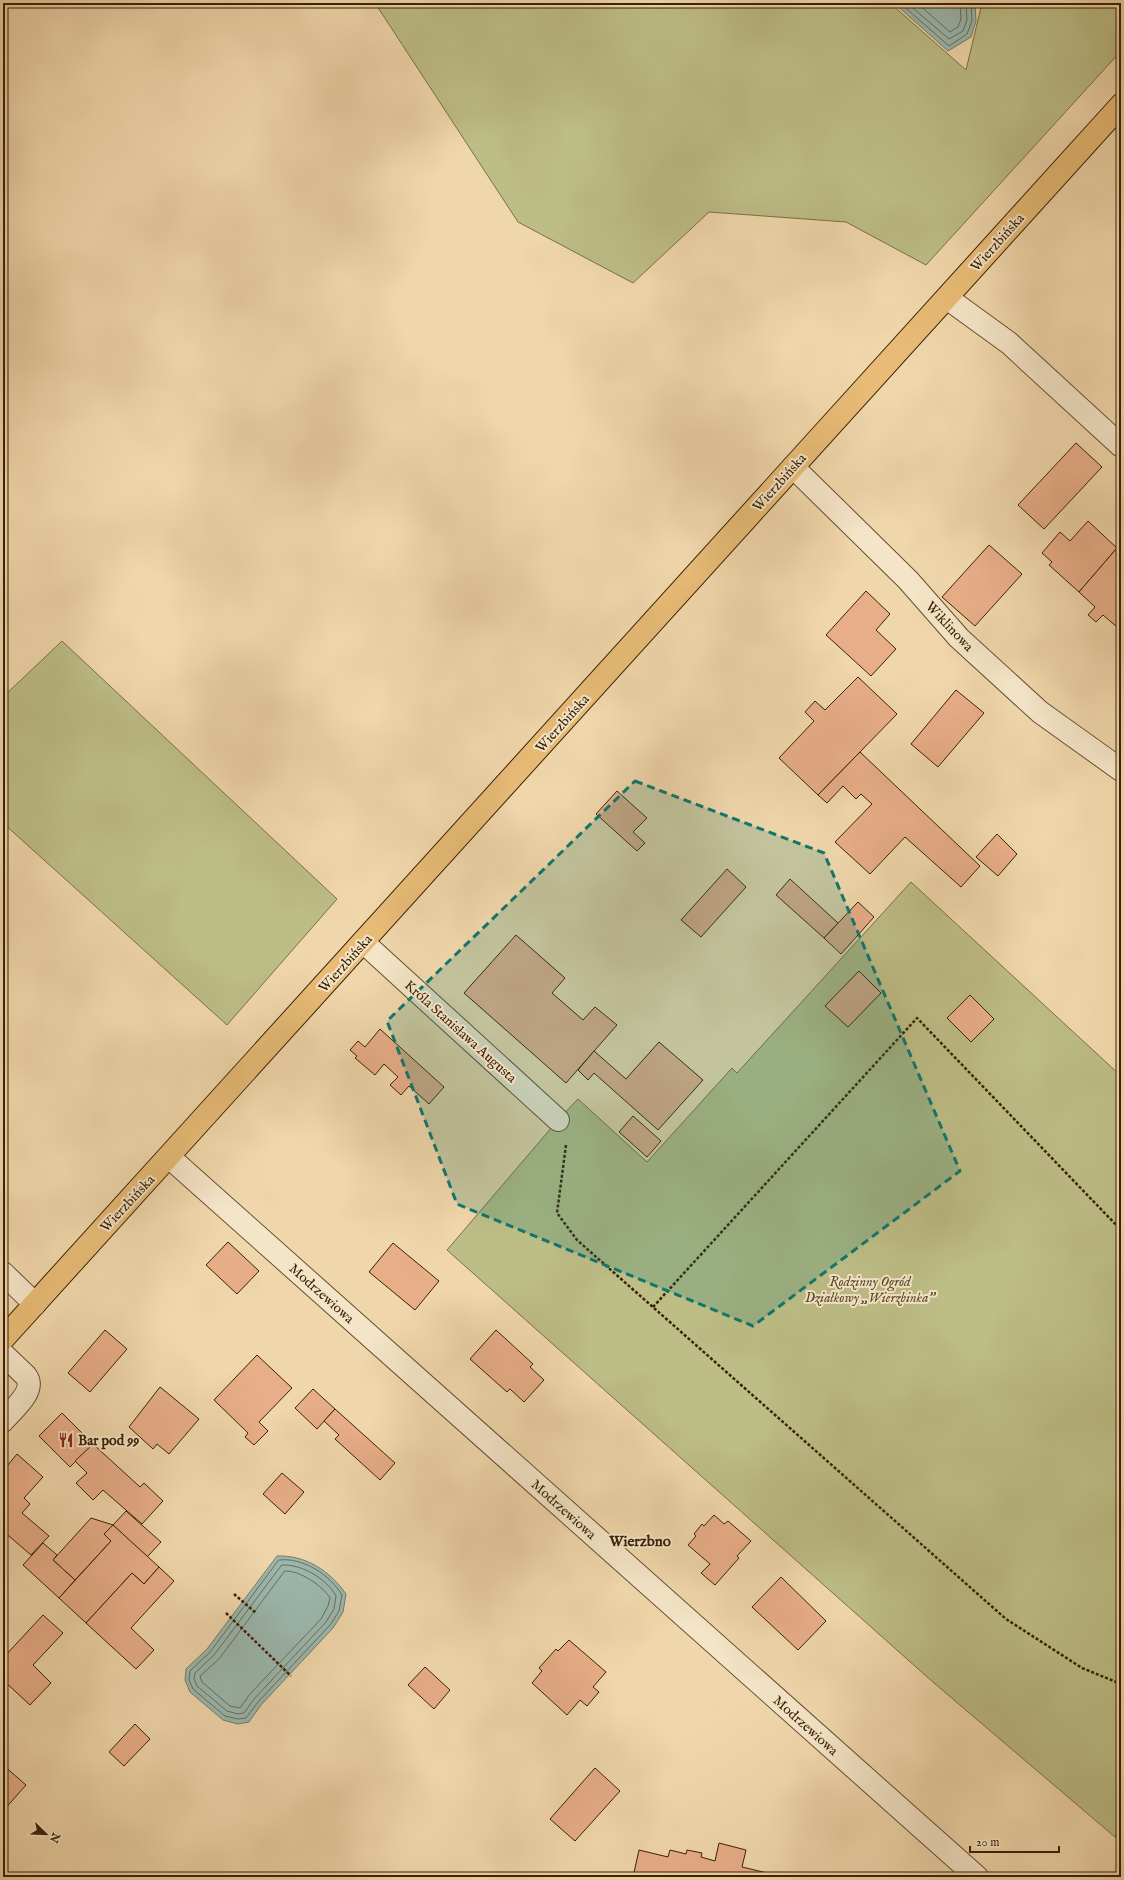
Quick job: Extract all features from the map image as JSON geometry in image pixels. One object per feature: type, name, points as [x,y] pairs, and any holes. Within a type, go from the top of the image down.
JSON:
[{"type":"main road","name":"Wierzbińska","points":[[3,1339],[170,1157],[1121,105]]},
{"type":"street","points":[[947,298],[1009,343],[1121,446]]},
{"type":"street","name":"Wiklinowa","points":[[793,467],[908,580],[959,638],[1034,707],[1121,770]]},
{"type":"street","name":"Króla Stanisława Augusta","points":[[363,942],[558,1120]]},
{"type":"street","name":"Modrzewiowa","points":[[170,1157],[977,1877]]},
{"type":"street","points":[[3,1273],[35,1304]]},
{"type":"street","points":[[3,1354],[26,1376],[29,1380],[29,1388],[24,1397],[3,1421]]},
{"type":"path","points":[[653,1307],[917,1018],[1121,1230]]},
{"type":"path","points":[[558,1120],[566,1141],[558,1213],[577,1240],[1006,1619],[1082,1668],[1121,1684]]},
{"type":"path","points":[[234,1594],[256,1613]]},
{"type":"path","points":[[226,1613],[291,1676]]},
{"type":"highlighted area","points":[[635,781],[824,853],[960,1171],[753,1326],[457,1204],[387,1021]]},
{"type":"green space","points":[[375,3],[890,3],[966,70],[982,3],[1121,3],[1121,51],[926,265],[846,222],[709,212],[633,283],[518,222]]},
{"type":"green space","points":[[62,641],[337,899],[227,1025],[3,823],[3,697]]},
{"type":"green space","name":"Rodzinny Ogród Działkowy „Wierzbinka”","points":[[911,882],[1121,1076],[1121,1823],[1115,1837],[934,1683],[447,1250],[558,1120],[578,1099],[647,1162],[732,1068],[737,1073]]},
{"type":"water","points":[[894,3],[975,3],[976,21],[971,37],[948,51]]},
{"type":"water","points":[[277,1556],[298,1558],[316,1566],[333,1578],[346,1594],[343,1612],[333,1628],[261,1705],[249,1722],[238,1724],[223,1720],[190,1692],[185,1680],[186,1669],[207,1649]]},
{"type":"building","points":[[1076,443],[1102,467],[1044,529],[1018,505]]},
{"type":"building","points":[[1088,521],[1117,548],[1079,592],[1049,565],[1052,562],[1042,553],[1060,532],[1070,541]]},
{"type":"building","points":[[989,545],[1022,574],[975,626],[942,597]]},
{"type":"building","points":[[1117,548],[1121,552],[1121,622],[1117,627],[1103,615],[1096,622],[1088,615],[1095,607],[1079,592]]},
{"type":"building","points":[[866,591],[890,614],[876,630],[896,649],[871,676],[826,635]]},
{"type":"building","points":[[858,677],[897,714],[818,795],[779,758],[814,721],[805,712],[815,701],[825,710]]},
{"type":"building","points":[[956,690],[984,713],[938,767],[911,744]]},
{"type":"building","points":[[860,752],[980,866],[961,887],[905,837],[870,874],[835,842],[872,804],[861,794],[856,799],[843,786],[827,803],[818,795]]},
{"type":"building","points":[[617,791],[647,818],[633,832],[645,843],[637,851],[596,814]]},
{"type":"building","points":[[997,834],[1017,854],[998,876],[976,857]]},
{"type":"building","points":[[727,869],[746,887],[701,937],[681,920]]},
{"type":"building","points":[[790,879],[838,923],[824,938],[776,895]]},
{"type":"building","points":[[858,902],[874,917],[841,954],[824,938]]},
{"type":"building","points":[[516,935],[565,978],[552,993],[583,1020],[595,1007],[617,1025],[566,1083],[464,993]]},
{"type":"building","points":[[859,971],[881,993],[848,1027],[825,1006]]},
{"type":"building","points":[[970,995],[994,1019],[971,1042],[947,1018]]},
{"type":"building","points":[[380,1029],[444,1087],[429,1104],[409,1086],[401,1095],[390,1085],[398,1077],[384,1064],[375,1075],[355,1058],[357,1056],[350,1050],[358,1041],[365,1047]]},
{"type":"building","points":[[659,1042],[703,1080],[658,1130],[594,1073],[588,1080],[578,1070],[594,1051],[626,1079]]},
{"type":"building","points":[[633,1116],[661,1141],[647,1157],[619,1132]]},
{"type":"building","points":[[228,1242],[259,1271],[237,1294],[206,1265]]},
{"type":"building","points":[[393,1243],[439,1281],[415,1310],[369,1272]]},
{"type":"building","name":"Bar pod 99","points":[[105,1330],[127,1349],[90,1392],[68,1373]]},
{"type":"building","points":[[496,1330],[533,1364],[530,1367],[544,1380],[524,1402],[510,1389],[507,1392],[470,1359]]},
{"type":"building","points":[[257,1355],[292,1388],[259,1422],[268,1431],[254,1445],[245,1437],[248,1433],[214,1400]]},
{"type":"building","points":[[160,1387],[199,1419],[169,1454],[157,1444],[153,1449],[129,1427]]},
{"type":"building","points":[[313,1389],[335,1409],[317,1429],[295,1408]]},
{"type":"building","points":[[335,1409],[395,1463],[380,1480],[335,1439],[339,1435],[324,1421]]},
{"type":"building","name":"Bar pod 99","points":[[62,1413],[93,1444],[70,1467],[39,1436]]},
{"type":"building","points":[[93,1444],[140,1487],[144,1483],[163,1501],[142,1524],[103,1490],[93,1500],[76,1483],[87,1473],[75,1461]]},
{"type":"building","points":[[17,1454],[43,1477],[24,1498],[30,1504],[22,1513],[49,1536],[31,1555],[3,1531],[3,1471]]},
{"type":"building","points":[[282,1473],[304,1492],[285,1514],[263,1494]]},
{"type":"building","points":[[126,1511],[161,1542],[147,1557],[113,1525]]},
{"type":"building","points":[[714,1515],[724,1524],[728,1521],[751,1541],[737,1556],[739,1558],[715,1585],[701,1573],[710,1564],[688,1545],[696,1536],[694,1534],[702,1524],[704,1526]]},
{"type":"building","points":[[91,1518],[113,1525],[104,1534],[111,1541],[75,1580],[53,1560]]},
{"type":"building","points":[[113,1525],[159,1567],[144,1584],[132,1573],[86,1623],[59,1598],[111,1541],[104,1534]]},
{"type":"building","points":[[43,1543],[57,1555],[53,1560],[75,1580],[59,1598],[23,1565]]},
{"type":"building","points":[[159,1567],[174,1581],[131,1628],[154,1650],[136,1669],[86,1623],[132,1573],[144,1584]]},
{"type":"building","points":[[781,1577],[826,1621],[798,1650],[752,1607]]},
{"type":"building","points":[[43,1615],[63,1633],[33,1665],[51,1683],[30,1705],[3,1680],[3,1658]]},
{"type":"building","points":[[569,1640],[606,1672],[593,1687],[599,1692],[587,1706],[580,1700],[567,1715],[532,1683],[542,1671],[539,1668],[556,1649],[558,1651]]},
{"type":"building","points":[[425,1667],[450,1690],[434,1709],[408,1685]]},
{"type":"building","points":[[135,1724],[150,1739],[124,1766],[109,1752]]},
{"type":"building","points":[[3,1765],[26,1785],[3,1811]]},
{"type":"building","points":[[595,1768],[620,1791],[575,1841],[550,1819]]},
{"type":"building","points":[[719,1843],[746,1850],[742,1867],[767,1873],[766,1877],[633,1877],[639,1850],[668,1857],[670,1850],[686,1854],[687,1850],[702,1853],[701,1857],[715,1861]]},
{"type":"place","name":"Bar pod 99","points":[[66,1440]]},
{"type":"district","name":"Wierzbno","points":[[640,1541]]}]
